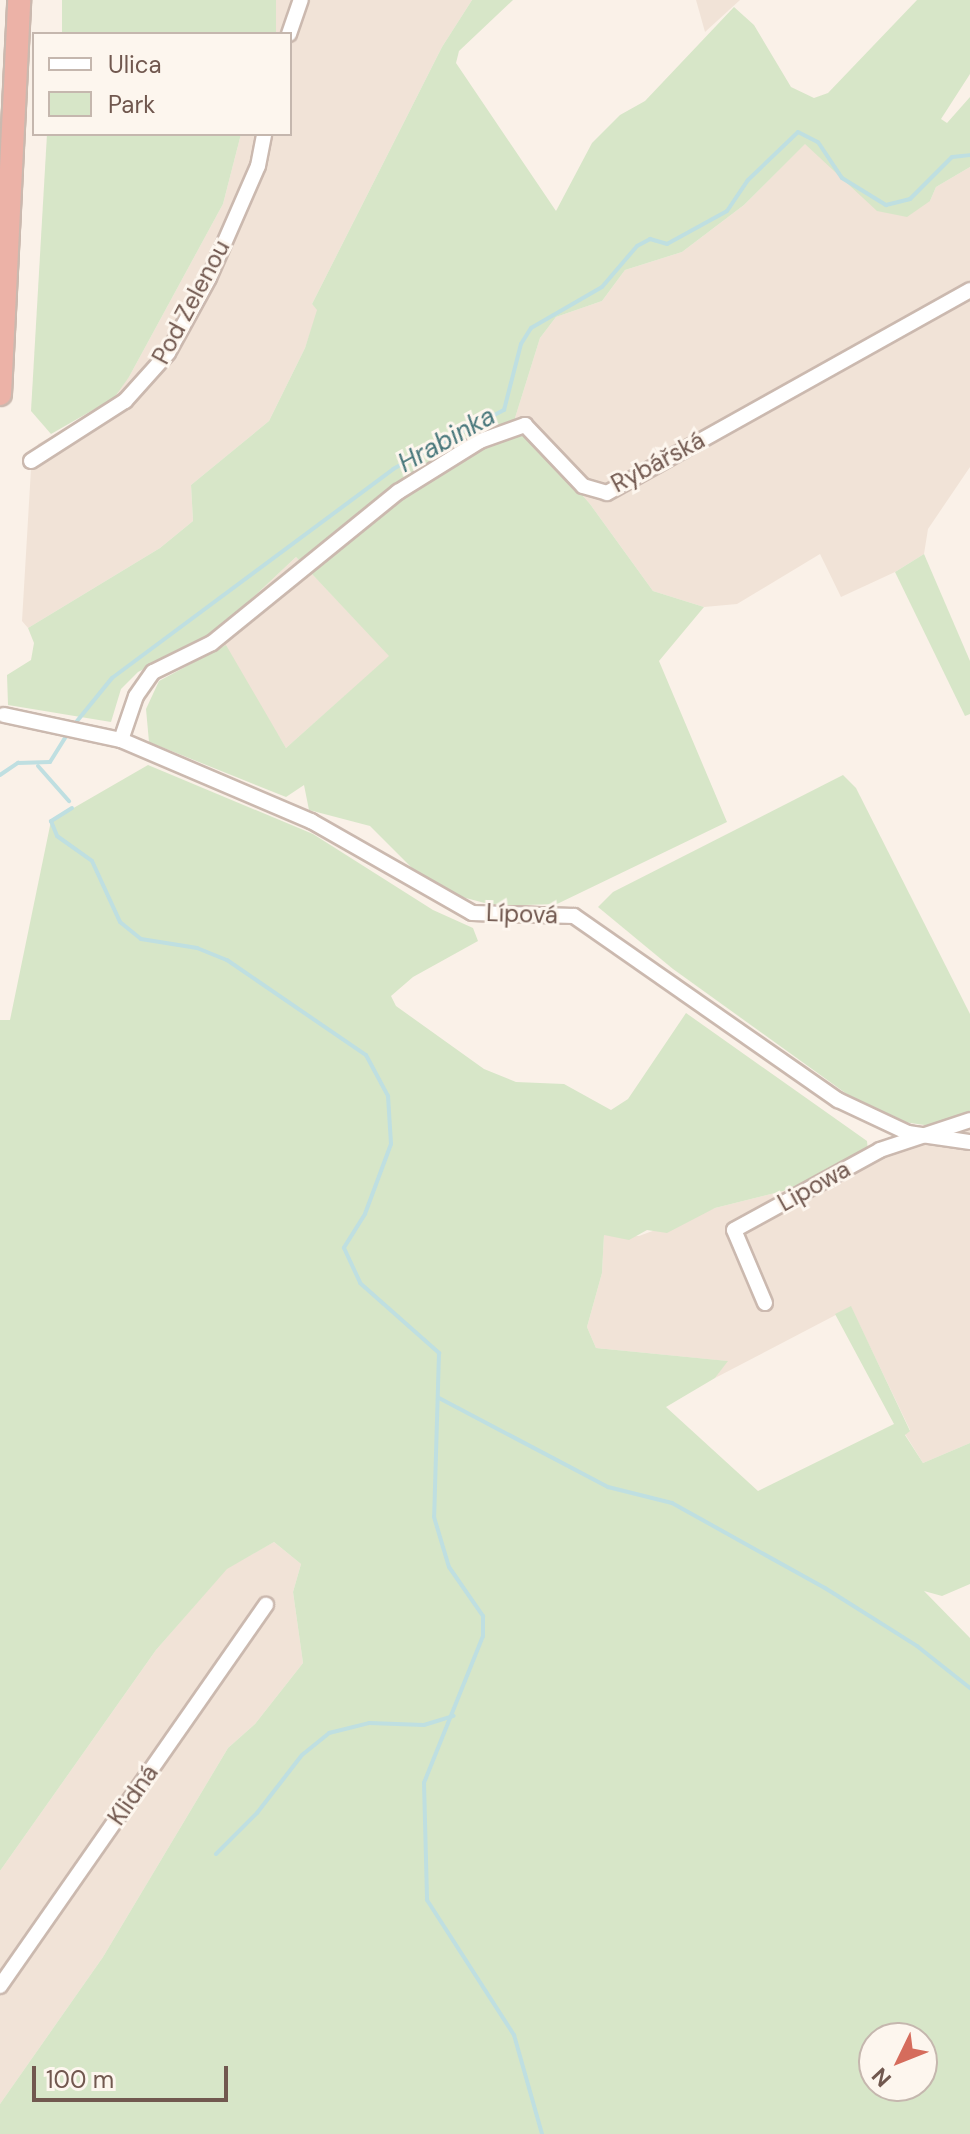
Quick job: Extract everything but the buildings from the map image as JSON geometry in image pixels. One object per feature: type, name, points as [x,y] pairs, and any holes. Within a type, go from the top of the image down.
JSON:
[{"type":"highway","points":[[0,394],[19,0]]},
{"type":"street","points":[[290,32],[301,0]]},
{"type":"street","name":"Pod Zelenou","points":[[31,461],[125,401],[168,353],[209,278],[258,166],[264,136]]},
{"type":"street","name":"Rybářská","points":[[121,740],[136,696],[153,672],[212,643],[398,492],[480,441],[525,425],[583,486],[607,493],[970,290]]},
{"type":"street","name":"Lípová","points":[[4,715],[121,740],[311,821],[461,908],[556,914],[591,924],[838,1100],[908,1133],[970,1142]]},
{"type":"street","name":"Lipowa","points":[[765,1303],[734,1230],[880,1150],[970,1120]]},
{"type":"street","name":"Klidná","points":[[0,1986],[266,1604]]},
{"type":"shaded area","points":[[276,0],[472,0],[442,47],[312,304],[318,310],[305,348],[269,421],[191,485],[193,521],[160,548],[28,628],[22,621],[31,469],[38,444],[90,415],[129,377],[223,204],[240,136],[292,136],[292,32],[264,32]]},
{"type":"shaded area","points":[[696,0],[740,0],[705,32]]},
{"type":"shaded area","points":[[805,143],[838,173],[930,201],[936,187],[970,167],[970,467],[928,529],[924,554],[895,572],[841,597],[820,554],[737,604],[704,607],[653,591],[590,504],[515,418],[540,338],[556,317],[602,301],[625,270],[682,252],[744,205]]},
{"type":"shaded area","points":[[296,557],[390,656],[286,748],[215,633]]},
{"type":"shaded area","points":[[970,1113],[970,1443],[923,1463],[905,1434],[910,1430],[851,1307],[715,1378],[727,1361],[596,1348],[587,1327],[602,1273],[604,1235],[639,1236],[715,1208],[787,1190],[922,1126]]},
{"type":"shaded area","points":[[274,1542],[301,1564],[293,1592],[303,1663],[255,1724],[228,1748],[103,1957],[0,2104],[0,1871],[156,1650],[227,1568]]},
{"type":"green space","points":[[62,0],[276,0],[276,32],[62,32]]},
{"type":"green space","points":[[472,0],[513,0],[459,51],[456,63],[556,211],[592,143],[620,115],[645,101],[734,7],[754,25],[791,87],[814,98],[828,93],[917,0],[970,0],[970,74],[941,119],[947,123],[970,97],[970,167],[936,187],[930,201],[907,217],[877,211],[805,144],[744,205],[682,252],[625,270],[602,301],[556,317],[540,338],[515,418],[590,504],[653,591],[704,607],[659,661],[727,822],[557,904],[496,906],[462,897],[419,875],[370,826],[309,810],[304,785],[286,797],[149,742],[146,709],[159,681],[226,645],[286,748],[389,656],[296,557],[215,633],[138,672],[121,689],[111,722],[8,705],[7,675],[31,660],[34,643],[28,628],[160,548],[193,521],[191,485],[269,421],[305,348],[317,310],[312,304],[442,47]]},
{"type":"green space","points":[[47,136],[240,136],[223,204],[129,377],[114,398],[51,434],[31,411]]},
{"type":"green space","points":[[924,554],[970,661],[970,714],[965,716],[895,572]]},
{"type":"green space","points":[[148,765],[313,834],[433,910],[473,928],[478,941],[413,977],[391,996],[396,1006],[484,1069],[516,1082],[564,1084],[611,1110],[628,1099],[686,1013],[867,1141],[868,1151],[787,1190],[715,1208],[667,1233],[647,1230],[629,1240],[604,1235],[602,1273],[587,1327],[596,1348],[728,1361],[715,1378],[666,1407],[758,1491],[894,1424],[835,1314],[851,1306],[910,1431],[905,1435],[923,1463],[970,1443],[970,1584],[942,1596],[924,1591],[970,1638],[970,2134],[0,2134],[0,2104],[103,1957],[228,1748],[255,1724],[303,1663],[293,1592],[301,1564],[274,1542],[227,1569],[156,1650],[0,1871],[0,1020],[10,1020],[51,821]]},
{"type":"green space","points":[[843,775],[856,788],[970,1014],[970,1113],[931,1126],[897,1121],[862,1105],[673,969],[598,907],[613,892]]},
{"type":"waterway","name":"Hrabinka","points":[[73,726],[112,678],[393,469],[504,410],[521,344],[531,328],[602,287],[637,246],[650,239],[667,244],[727,211],[748,180],[798,132],[818,142],[842,178],[886,205],[910,199],[952,157],[970,155]]},
{"type":"waterway","name":"Hrabinka","points":[[0,775],[18,763],[50,762],[68,733]]},
{"type":"waterway","points":[[38,766],[69,801]]},
{"type":"waterway","points":[[72,808],[51,821],[57,836],[92,861],[120,922],[141,939],[197,948],[227,960],[366,1055],[388,1096],[391,1144],[365,1214],[344,1248],[360,1283],[439,1353],[434,1517],[449,1567],[483,1616],[483,1636],[424,1783],[427,1900],[514,2035],[542,2134]]},
{"type":"waterway","points":[[439,1398],[608,1487],[672,1503],[825,1588],[917,1646],[970,1688]]},
{"type":"waterway","points":[[216,1854],[257,1813],[302,1755],[329,1733],[369,1723],[424,1725],[454,1716]]}]
